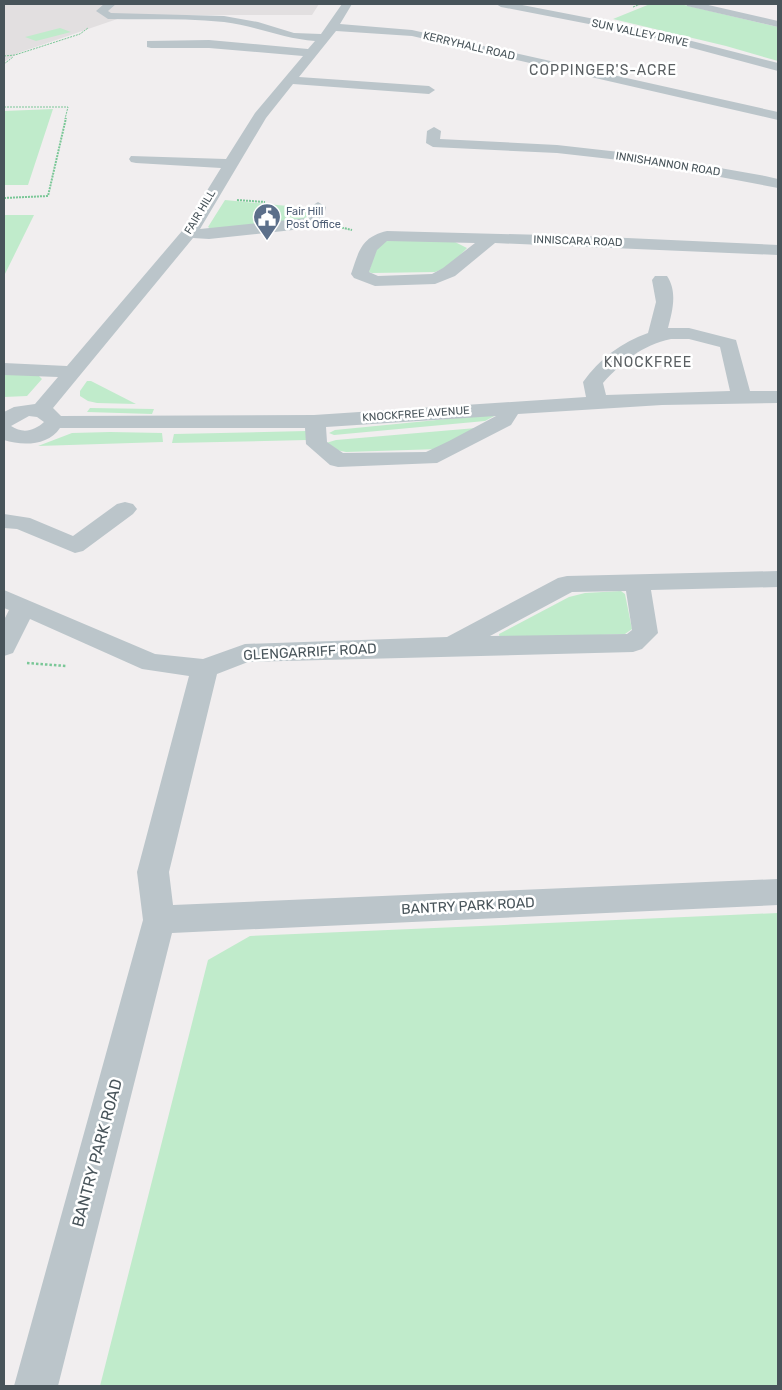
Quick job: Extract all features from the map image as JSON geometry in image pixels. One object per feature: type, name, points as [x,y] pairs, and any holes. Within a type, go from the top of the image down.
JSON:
[{"type":"street","points":[[110,4],[101,11],[108,16],[224,19],[258,24],[293,36],[324,38]]},
{"type":"street","name":"FAIR HILL","points":[[5,428],[34,436],[48,430],[47,416],[72,372],[189,233],[260,116],[333,27],[347,4]]},
{"type":"street","name":"SUN VALLEY DRIVE","points":[[501,4],[641,31],[778,67]]},
{"type":"street","points":[[691,4],[778,24]]},
{"type":"street","name":"KERRYHALL ROAD","points":[[333,27],[412,33],[778,116]]},
{"type":"street","points":[[151,44],[209,44],[311,53]]},
{"type":"street","points":[[288,80],[430,90]]},
{"type":"street","name":"INNISHANNON ROAD","points":[[455,159],[429,156],[433,137],[655,161],[760,179],[778,184]]},
{"type":"street","name":"INNISHANNON ROAD","points":[[513,161],[550,155],[557,149]]},
{"type":"street","points":[[136,159],[230,164]]},
{"type":"street","points":[[189,233],[209,234],[317,214]]},
{"type":"street","points":[[378,237],[372,242],[360,274],[375,281],[435,279],[449,272],[491,238]]},
{"type":"street","name":"INNISCARA ROAD","points":[[378,237],[491,238],[778,250]]},
{"type":"street","points":[[657,334],[665,302],[661,280]]},
{"type":"street","points":[[597,401],[593,382],[609,363],[646,338],[657,334],[705,334],[729,344],[741,396]]},
{"type":"street","points":[[4,369],[72,372]]},
{"type":"street","name":"KNOCKFREE AVENUE","points":[[47,416],[164,424],[315,421],[597,401],[741,396],[778,397]]},
{"type":"street","points":[[315,421],[317,444],[338,460],[430,458],[504,421],[511,407]]},
{"type":"street","points":[[4,521],[22,523],[75,546],[125,509]]},
{"type":"street","name":"GLENGARRIFF ROAD","points":[[452,646],[567,584],[778,579]]},
{"type":"street","name":"GLENGARRIFF ROAD","points":[[13,602],[152,663],[205,668],[245,653],[452,646],[633,643],[645,633],[637,582]]},
{"type":"street","points":[[13,602],[13,655]]},
{"type":"street","name":"BANTRY PARK ROAD","points":[[36,1386],[159,920],[153,872],[205,668]]},
{"type":"street","name":"BANTRY PARK ROAD","points":[[159,920],[778,892]]},
{"type":"path","points":[[4,56],[16,55],[80,34],[108,16]]},
{"type":"path","points":[[4,64],[16,55]]},
{"type":"path","points":[[4,108],[68,107],[48,196],[4,198]]},
{"type":"path","points":[[317,214],[378,237]]},
{"type":"path","points":[[13,655],[66,666]]},
{"type":"shaded area","points":[[4,4],[319,4],[312,15],[129,15],[18,53],[4,62]]},
{"type":"green space","points":[[650,4],[680,4],[778,27],[778,61],[726,46],[613,19]]},
{"type":"green space","points":[[60,28],[71,32],[36,41],[25,37]]},
{"type":"green space","points":[[53,109],[28,185],[4,185],[4,111]]},
{"type":"green space","points":[[225,200],[308,208],[307,217],[304,219],[211,229],[208,227]]},
{"type":"green space","points":[[4,215],[34,215],[4,276]]},
{"type":"green space","points":[[386,239],[455,242],[467,248],[450,266],[435,272],[369,272],[377,244]]},
{"type":"green space","points":[[4,373],[37,374],[42,379],[27,396],[4,397]]},
{"type":"green space","points":[[87,381],[91,381],[136,404],[88,401],[80,396],[80,391]]},
{"type":"green space","points":[[90,408],[154,409],[152,414],[87,412]]},
{"type":"green space","points":[[498,414],[485,421],[334,435],[329,433],[335,430]]},
{"type":"green space","points":[[476,428],[439,449],[346,452],[336,450],[326,443],[336,440]]},
{"type":"green space","points":[[306,431],[307,440],[172,443],[174,434]]},
{"type":"green space","points":[[72,433],[162,433],[163,442],[38,446]]},
{"type":"green space","points":[[621,591],[625,594],[632,629],[625,634],[500,639],[499,634],[569,597],[585,593]]},
{"type":"green space","points":[[778,913],[778,1386],[100,1386],[208,960],[250,936]]},
{"type":"place","name":"Fair Hill Post Office","points":[[267,241]]},
{"type":"district","name":"COPPINGER'S-ACRE","points":[[603,70]]},
{"type":"district","name":"KNOCKFREE","points":[[648,362]]}]
